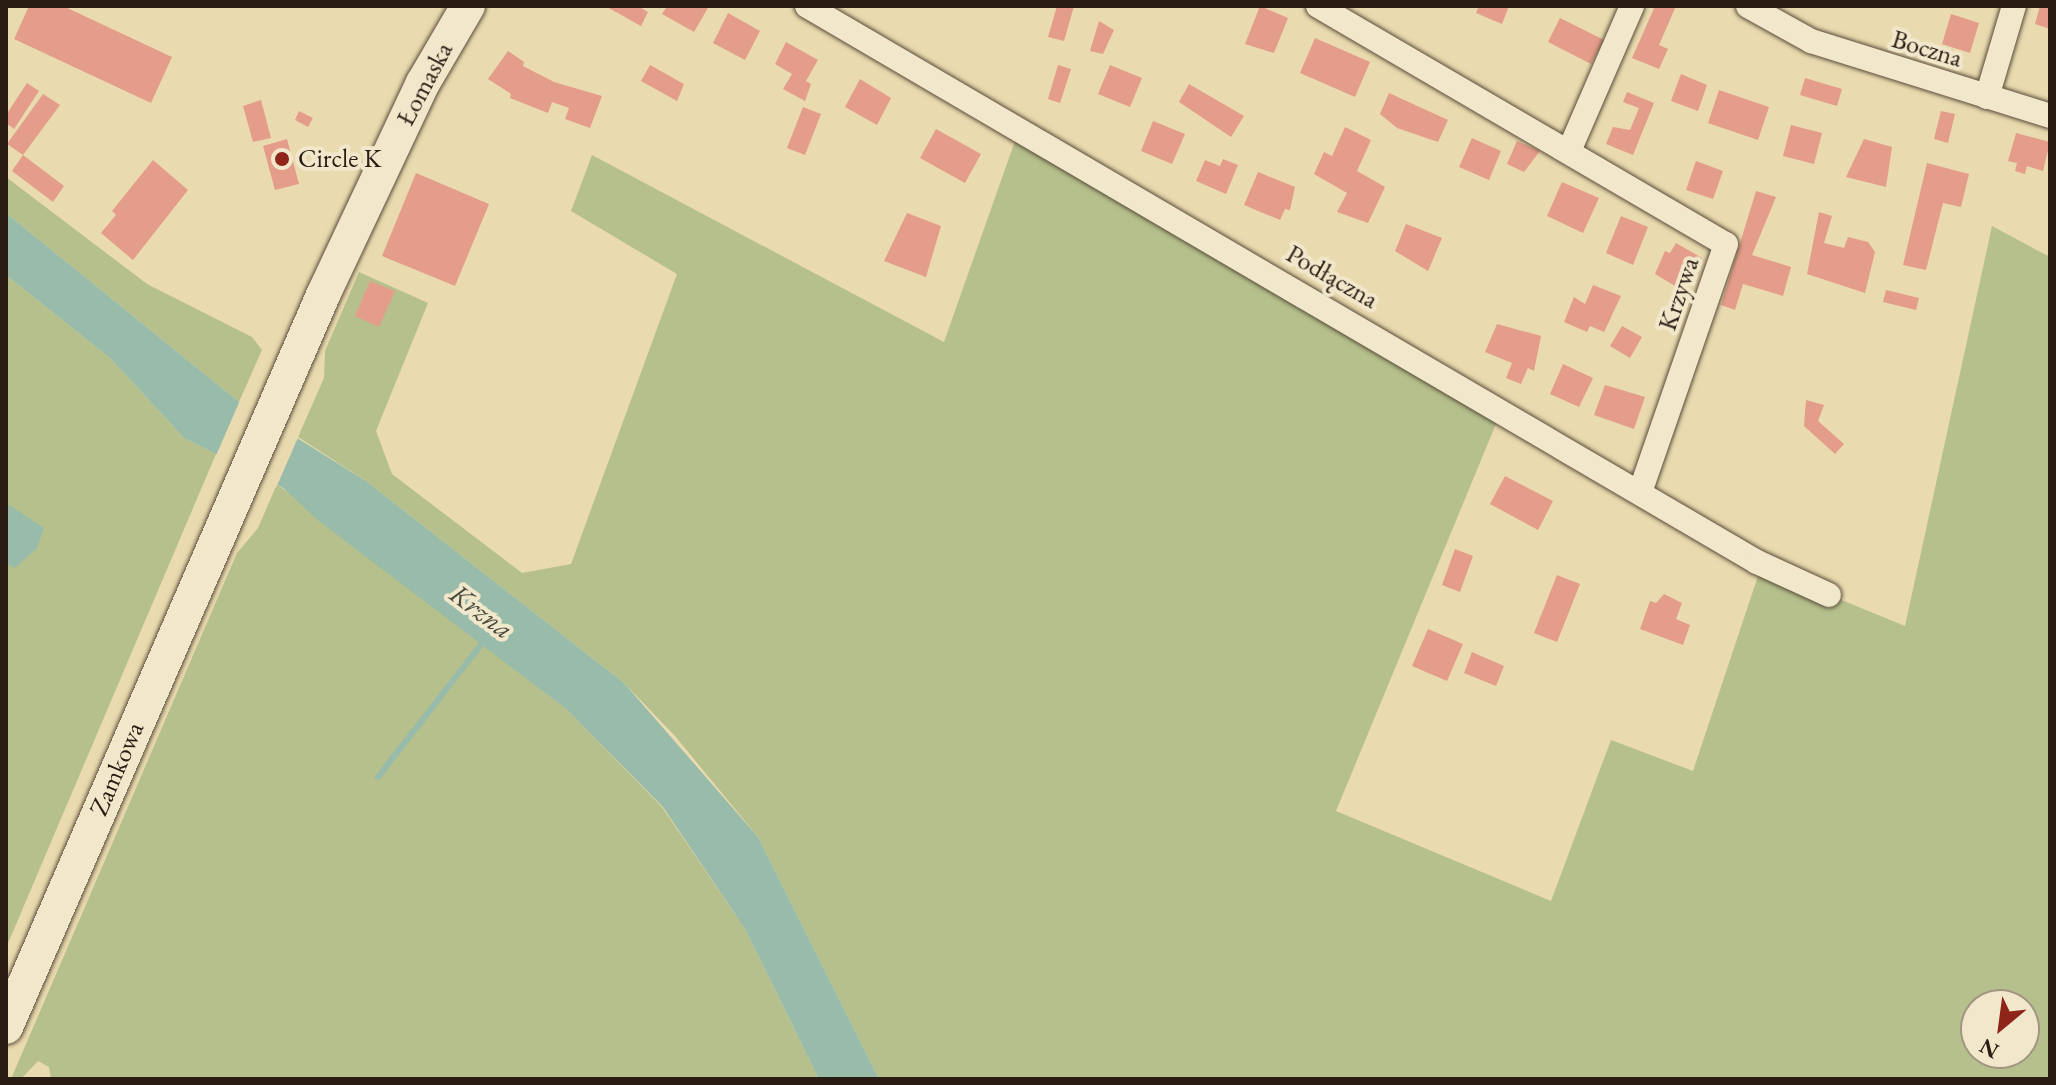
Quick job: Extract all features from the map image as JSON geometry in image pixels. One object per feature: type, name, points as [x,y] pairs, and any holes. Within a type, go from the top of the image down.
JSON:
[{"type":"main road","name":"Łomaska","points":[[324,293],[352,199],[409,76],[449,6]]},
{"type":"main road","name":"Łomaska","points":[[229,511],[324,293],[423,83],[468,6]]},
{"type":"main road","name":"Zamkowa","points":[[6,1027],[229,511]]},
{"type":"street","name":"Podłączna","points":[[807,6],[1641,489],[1757,562],[1829,595]]},
{"type":"street","name":"Krzywa","points":[[1318,6],[1726,244],[1641,489]]},
{"type":"street","points":[[1569,151],[1632,6]]},
{"type":"street","name":"Boczna","points":[[1748,6],[1811,41],[2050,116]]},
{"type":"street","points":[[1987,97],[2014,6]]},
{"type":"green space","points":[[1015,141],[1498,419],[1336,811],[1551,901],[1611,740],[1693,771],[1761,567],[1905,626],[1992,226],[2050,257],[2050,1079],[879,1079],[758,837],[675,736],[624,683],[366,481],[298,437],[324,378],[325,351],[359,272],[428,303],[376,431],[392,474],[522,573],[571,564],[677,274],[571,211],[592,155],[944,342]]},
{"type":"green space","points":[[6,177],[147,284],[252,337],[262,350],[239,402],[6,213]]},
{"type":"green space","points":[[6,275],[111,359],[184,438],[216,454],[6,948]]},
{"type":"green space","points":[[277,484],[565,708],[662,807],[745,929],[819,1079],[51,1079],[49,1067],[38,1061],[21,1079],[11,1079],[237,553],[258,528]]},
{"type":"water","name":"Krzna","points":[[6,213],[239,402],[366,481],[624,683],[758,837],[879,1079],[819,1079],[745,929],[663,807],[565,708],[319,521],[282,487],[184,438],[111,359],[6,275]]},
{"type":"water","points":[[6,503],[44,528],[37,548],[15,568],[6,563]]},
{"type":"pier","points":[[241,398],[300,433],[276,488],[215,458]]},
{"type":"building","points":[[29,6],[63,6],[172,57],[151,103],[14,39]]},
{"type":"building","points":[[605,6],[638,6],[648,12],[641,26]]},
{"type":"building","points":[[667,6],[709,6],[694,32],[662,14]]},
{"type":"building","points":[[1057,6],[1074,6],[1064,41],[1048,37]]},
{"type":"building","points":[[1260,6],[1288,18],[1274,53],[1245,44]]},
{"type":"building","points":[[1479,6],[1509,6],[1502,24],[1476,13]]},
{"type":"building","points":[[1655,6],[1676,6],[1659,45],[1668,49],[1659,69],[1632,58]]},
{"type":"building","points":[[2040,6],[2050,6],[2050,29],[2035,24]]},
{"type":"building","points":[[728,13],[760,31],[745,60],[713,43]]},
{"type":"building","points":[[1951,14],[1979,23],[1970,53],[1942,44]]},
{"type":"building","points":[[1560,18],[1604,40],[1591,64],[1548,42]]},
{"type":"building","points":[[1099,21],[1114,30],[1103,54],[1090,51]]},
{"type":"building","points":[[1315,38],[1370,62],[1355,97],[1300,73]]},
{"type":"building","points":[[786,42],[818,60],[806,81],[811,84],[805,101],[783,89],[792,74],[775,64]]},
{"type":"building","points":[[508,51],[524,62],[523,66],[554,82],[602,96],[590,128],[565,119],[569,108],[552,102],[548,113],[510,98],[511,94],[488,79]]},
{"type":"building","points":[[650,65],[684,84],[677,101],[641,81]]},
{"type":"building","points":[[1058,65],[1071,69],[1060,103],[1048,99]]},
{"type":"building","points":[[1110,65],[1142,78],[1130,107],[1098,94]]},
{"type":"building","points":[[1681,74],[1707,85],[1698,111],[1671,101]]},
{"type":"building","points":[[1805,78],[1842,89],[1837,106],[1800,95]]},
{"type":"building","points":[[860,79],[891,98],[877,125],[845,107]]},
{"type":"building","points":[[27,83],[39,91],[14,129],[6,123],[6,115]]},
{"type":"building","points":[[1189,84],[1244,116],[1231,137],[1179,102]]},
{"type":"building","points":[[1719,90],[1769,107],[1758,140],[1708,123]]},
{"type":"building","points":[[1627,92],[1654,103],[1633,155],[1606,144],[1613,127],[1630,130],[1639,108],[1623,102]]},
{"type":"building","points":[[1389,93],[1448,120],[1438,142],[1397,128],[1380,114]]},
{"type":"building","points":[[43,94],[60,105],[23,155],[7,144]]},
{"type":"building","points":[[261,100],[271,138],[253,142],[243,106]]},
{"type":"building","points":[[803,107],[821,114],[805,155],[787,148]]},
{"type":"building","points":[[299,111],[313,118],[308,127],[295,120]]},
{"type":"building","points":[[1941,111],[1955,114],[1948,143],[1934,139]]},
{"type":"building","points":[[1153,121],[1185,134],[1172,164],[1141,151]]},
{"type":"building","points":[[1791,125],[1822,133],[1814,164],[1783,156]]},
{"type":"building","points":[[1345,127],[1371,140],[1357,171],[1385,187],[1368,223],[1337,212],[1347,193],[1314,174],[1324,152],[1332,156]]},
{"type":"building","points":[[936,129],[981,154],[965,183],[920,158]]},
{"type":"building","points":[[2016,133],[2050,142],[2043,171],[2027,166],[2025,174],[2015,171],[2017,163],[2008,161]]},
{"type":"building","points":[[1472,138],[1501,151],[1489,180],[1459,167]]},
{"type":"building","points":[[287,139],[299,184],[275,190],[263,146]]},
{"type":"building","points":[[1864,139],[1892,147],[1886,187],[1846,177]]},
{"type":"building","points":[[1517,141],[1540,151],[1524,172],[1507,164]]},
{"type":"building","points":[[23,155],[64,186],[53,202],[12,171]]},
{"type":"building","points":[[1223,159],[1238,165],[1226,194],[1196,181],[1205,160],[1220,166]]},
{"type":"building","points":[[153,160],[188,190],[133,260],[101,233],[116,215],[112,211]]},
{"type":"building","points":[[1696,161],[1723,171],[1713,199],[1686,190]]},
{"type":"building","points":[[1927,163],[1969,174],[1961,207],[1943,203],[1926,270],[1903,265]]},
{"type":"building","points":[[1258,172],[1295,187],[1290,210],[1285,209],[1280,220],[1244,205]]},
{"type":"building","points":[[416,173],[489,204],[455,286],[382,256]]},
{"type":"building","points":[[1562,182],[1599,198],[1583,233],[1547,216]]},
{"type":"building","points":[[1756,191],[1776,197],[1752,255],[1791,267],[1783,296],[1743,284],[1735,310],[1721,305]]},
{"type":"building","points":[[1819,212],[1832,216],[1824,243],[1844,248],[1848,237],[1868,242],[1875,252],[1865,293],[1807,274]]},
{"type":"building","points":[[907,213],[941,226],[926,277],[884,261]]},
{"type":"building","points":[[1621,216],[1648,227],[1633,265],[1606,253]]},
{"type":"building","points":[[1406,224],[1442,238],[1428,271],[1395,251]]},
{"type":"building","points":[[1676,243],[1702,258],[1682,290],[1655,274],[1665,251],[1670,253]]},
{"type":"building","points":[[370,281],[395,291],[379,327],[355,316]]},
{"type":"building","points":[[1593,285],[1621,296],[1604,332],[1590,326],[1587,332],[1564,322],[1574,297],[1585,304]]},
{"type":"building","points":[[1886,290],[1919,298],[1916,310],[1883,302]]},
{"type":"building","points":[[1497,324],[1541,336],[1534,371],[1528,368],[1521,384],[1506,378],[1512,363],[1485,352]]},
{"type":"building","points":[[1622,326],[1642,337],[1630,358],[1610,346]]},
{"type":"building","points":[[1563,364],[1593,378],[1579,407],[1550,394]]},
{"type":"building","points":[[1605,385],[1645,397],[1634,429],[1594,415]]},
{"type":"building","points":[[1806,400],[1824,405],[1818,421],[1844,444],[1835,454],[1804,426]]},
{"type":"building","points":[[1505,476],[1553,501],[1538,530],[1490,504]]},
{"type":"building","points":[[1455,549],[1473,556],[1460,592],[1442,585]]},
{"type":"building","points":[[1557,575],[1580,584],[1557,642],[1534,633]]},
{"type":"building","points":[[1664,594],[1682,603],[1676,619],[1690,625],[1683,645],[1640,629],[1650,601],[1656,603]]},
{"type":"building","points":[[1428,629],[1463,644],[1447,681],[1412,666]]},
{"type":"building","points":[[1472,652],[1504,666],[1496,686],[1464,673]]},
{"type":"waterway","name":"Krzna","points":[[378,777],[484,641]]},
{"type":"place","name":"Circle K","points":[[282,159]]}]
